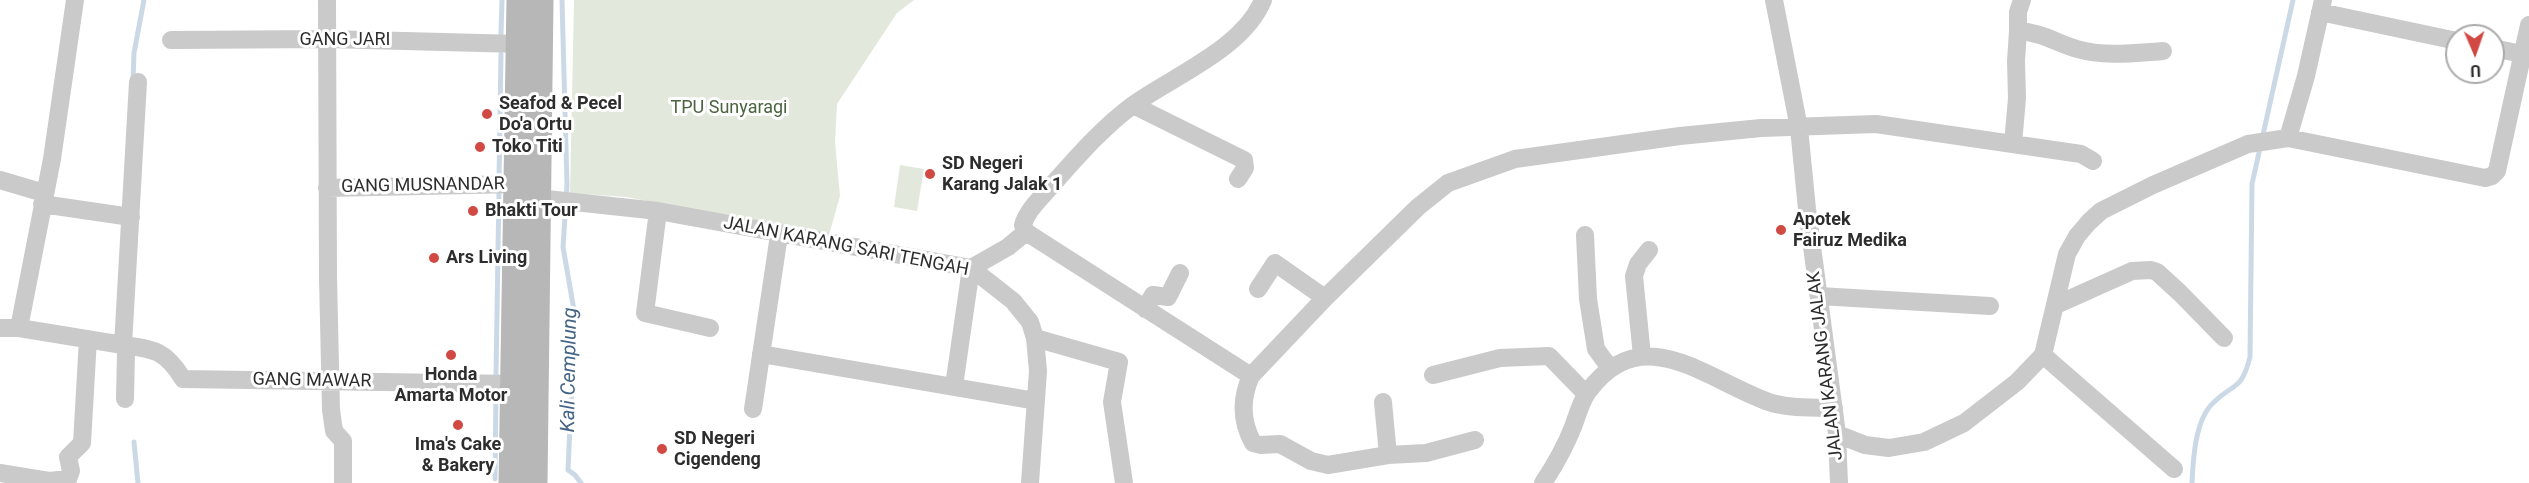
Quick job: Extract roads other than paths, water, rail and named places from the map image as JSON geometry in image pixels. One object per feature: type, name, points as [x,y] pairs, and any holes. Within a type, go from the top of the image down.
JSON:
[{"type":"main road","points":[[512,483],[514,384],[542,196],[520,44],[520,0]]},
{"type":"main road","points":[[534,483],[542,196],[540,0]]},
{"type":"street","points":[[19,328],[52,159],[75,0]]},
{"type":"street","points":[[327,0],[327,188],[331,381],[334,431],[343,441],[343,483]]},
{"type":"street","points":[[1251,376],[1026,232],[1024,221],[1080,153],[1133,105],[1218,51],[1240,31],[1263,0]]},
{"type":"street","name":"JALAN KARANG JALAK","points":[[1774,0],[1799,128],[1837,434],[1839,483]]},
{"type":"street","points":[[2013,144],[2017,99],[2018,12],[2022,0]]},
{"type":"street","points":[[2282,139],[2306,76],[2321,6],[2445,38]]},
{"type":"street","points":[[1837,434],[1866,445],[1888,448],[1924,442],[1964,423],[2017,382],[2043,355],[2067,254],[2089,222],[2101,211],[2153,185],[2248,144],[2282,139],[2485,178],[2492,176],[2497,171],[2529,25]]},
{"type":"street","points":[[2018,31],[2039,34],[2079,49],[2104,54],[2163,51]]},
{"type":"street","name":"GANG JARI","points":[[171,40],[327,39],[520,44]]},
{"type":"street","points":[[2505,50],[2522,54]]},
{"type":"street","points":[[125,399],[126,351],[123,345],[127,217],[138,82]]},
{"type":"street","points":[[1133,105],[1244,160],[1245,168],[1238,179]]},
{"type":"street","points":[[1475,440],[1426,453],[1388,455],[1328,465],[1311,462],[1280,444],[1253,443],[1249,436],[1243,405],[1245,389],[1251,376],[1325,298],[1418,207],[1448,183],[1478,170],[1515,159],[1680,135],[1761,128],[1876,124],[2081,154],[2093,160]]},
{"type":"street","points":[[0,180],[43,198],[127,217]]},
{"type":"street","name":"GANG MUSNANDAR","points":[[327,188],[542,196]]},
{"type":"street","name":"JALAN KARANG SARI TENGAH","points":[[542,196],[658,211],[779,235],[971,268],[1013,301],[1030,322],[1035,338],[1038,371],[1030,483]]},
{"type":"street","points":[[658,211],[645,313],[710,328]]},
{"type":"street","points":[[954,386],[971,268],[1008,247],[1026,232]]},
{"type":"street","points":[[753,409],[779,235]]},
{"type":"street","points":[[1585,235],[1588,299],[1596,349],[1610,368]]},
{"type":"street","points":[[1642,356],[1634,276],[1638,264],[1649,250]]},
{"type":"street","points":[[1258,289],[1275,263],[1325,298]]},
{"type":"street","points":[[2056,305],[2132,271],[2151,270],[2157,272],[2180,293],[2224,338]]},
{"type":"street","points":[[1145,309],[1154,295],[1168,297],[1180,273]]},
{"type":"street","points":[[1819,297],[1990,306]]},
{"type":"street","name":"GANG MAWAR","points":[[0,328],[19,328],[158,351],[173,363],[183,379],[514,384]]},
{"type":"street","points":[[1035,338],[1119,362],[1112,402],[1124,483]]},
{"type":"street","points":[[0,473],[49,482],[68,479],[70,471],[68,457],[82,443],[88,339]]},
{"type":"street","points":[[761,354],[1036,401]]},
{"type":"street","points":[[2043,355],[2174,469]]},
{"type":"street","points":[[1433,375],[1500,358],[1549,356],[1586,394]]},
{"type":"street","points":[[1543,483],[1556,464],[1586,394],[1610,368],[1642,356],[1675,359],[1766,401],[1785,406],[1834,408]]},
{"type":"street","points":[[1383,402],[1388,455]]},
{"type":"waterway","points":[[133,80],[134,53],[144,0]]},
{"type":"waterway","points":[[501,34],[502,0]]},
{"type":"waterway","name":"Kali Cemplung","points":[[562,0],[567,185],[563,247],[575,316],[568,470],[581,483]]},
{"type":"waterway","points":[[2192,483],[2196,441],[2202,419],[2213,403],[2240,381],[2250,357],[2252,184],[2293,0]]},
{"type":"waterway","points":[[499,180],[501,54]]},
{"type":"waterway","points":[[496,375],[499,190]]},
{"type":"waterway","points":[[495,479],[496,391]]},
{"type":"waterway","points":[[134,442],[138,483]]},
{"type":"place","name":"Seafod & Pecel Do'a Ortu","points":[[487,114]]},
{"type":"place","name":"Toko Titi","points":[[480,147]]},
{"type":"place","name":"SD Negeri Karang Jalak 1","points":[[930,174]]},
{"type":"place","name":"Bhakti Tour","points":[[473,211]]},
{"type":"place","name":"Apotek Fairuz Medika","points":[[1781,230]]},
{"type":"place","name":"Ars Living","points":[[434,258]]},
{"type":"place","name":"Honda Amarta Motor","points":[[451,355]]},
{"type":"place","name":"Ima's Cake & Bakery","points":[[458,425]]},
{"type":"place","name":"SD Negeri Cigendeng","points":[[662,449]]},
{"type":"park label","name":"TPU Sunyaragi","points":[[729,108]]}]
